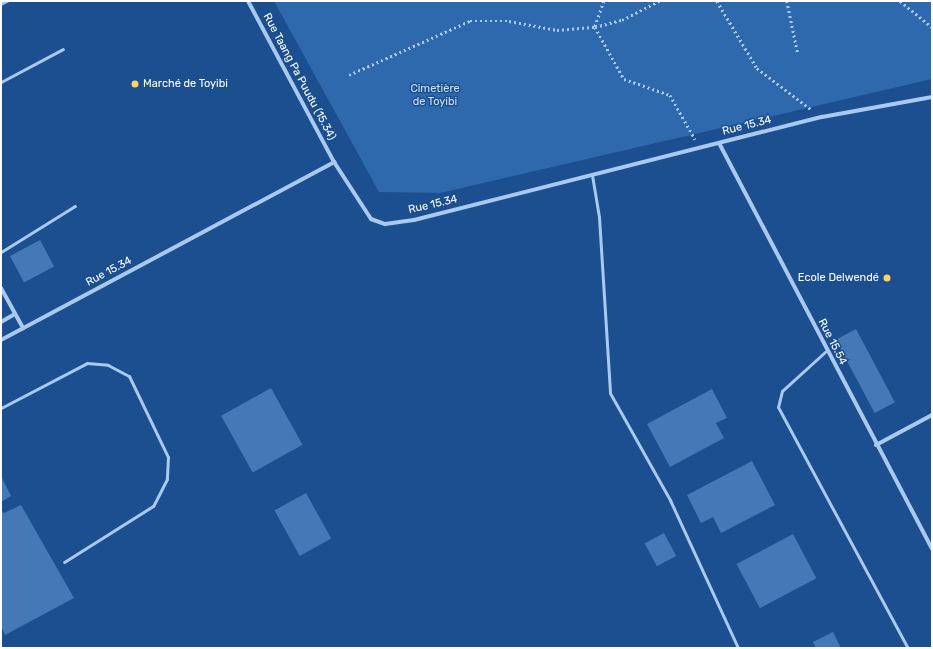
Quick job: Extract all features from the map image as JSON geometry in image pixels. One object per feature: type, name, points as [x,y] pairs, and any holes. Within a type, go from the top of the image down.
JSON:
[{"type":"street","points":[[1,4],[7,1]]},
{"type":"street","name":"Rue Taang Pa Puudu (15.34)","points":[[248,1],[334,162]]},
{"type":"street","name":"Rue 15.34","points":[[1,340],[334,162],[371,219],[385,224],[414,220],[822,117],[932,97]]},
{"type":"street","name":"Rue 15.54","points":[[719,143],[826,351],[932,548]]},
{"type":"street","points":[[1,288],[23,328]]},
{"type":"street","points":[[1,322],[16,314]]},
{"type":"street","points":[[876,445],[932,415]]},
{"type":"lane","points":[[1,82],[63,49]]},
{"type":"lane","points":[[592,174],[599,217],[610,393],[670,500],[738,648]]},
{"type":"lane","points":[[1,252],[75,206]]},
{"type":"lane","points":[[826,351],[786,386],[778,408],[908,648]]},
{"type":"lane","points":[[1,408],[87,363],[108,365],[129,376],[168,457],[167,479],[153,506],[64,562]]},
{"type":"path","points":[[604,1],[595,27],[624,79],[670,95],[700,147]]},
{"type":"path","points":[[349,75],[470,21],[509,20],[558,30],[595,27],[622,20],[659,1]]},
{"type":"path","points":[[717,1],[757,68],[822,117]]},
{"type":"path","points":[[787,1],[798,54]]},
{"type":"path","points":[[900,1],[932,27]]},
{"type":"green space","name":"Cimetière de Toyibi","points":[[274,1],[932,1],[932,79],[440,193],[379,192]]},
{"type":"building","points":[[40,240],[54,266],[24,282],[10,256]]},
{"type":"building","points":[[856,329],[895,402],[875,413],[836,340]]},
{"type":"building","points":[[271,388],[303,445],[253,472],[221,416]]},
{"type":"building","points":[[712,389],[727,418],[716,423],[724,438],[670,467],[647,424]]},
{"type":"building","points":[[752,461],[775,505],[721,533],[713,517],[701,523],[687,495]]},
{"type":"building","points":[[1,476],[11,496],[1,502]]},
{"type":"building","points":[[306,493],[331,538],[300,556],[275,510]]},
{"type":"building","points":[[21,505],[74,598],[5,635],[1,626],[1,510],[4,513]]},
{"type":"building","points":[[664,533],[676,556],[657,566],[645,543]]},
{"type":"building","points":[[793,534],[816,578],[760,608],[736,564]]},
{"type":"building","points":[[833,632],[841,648],[816,648],[813,642]]},
{"type":"place","name":"Marché de Toyibi","points":[[135,84]]},
{"type":"place","name":"Ecole Delwendé","points":[[887,278]]}]
